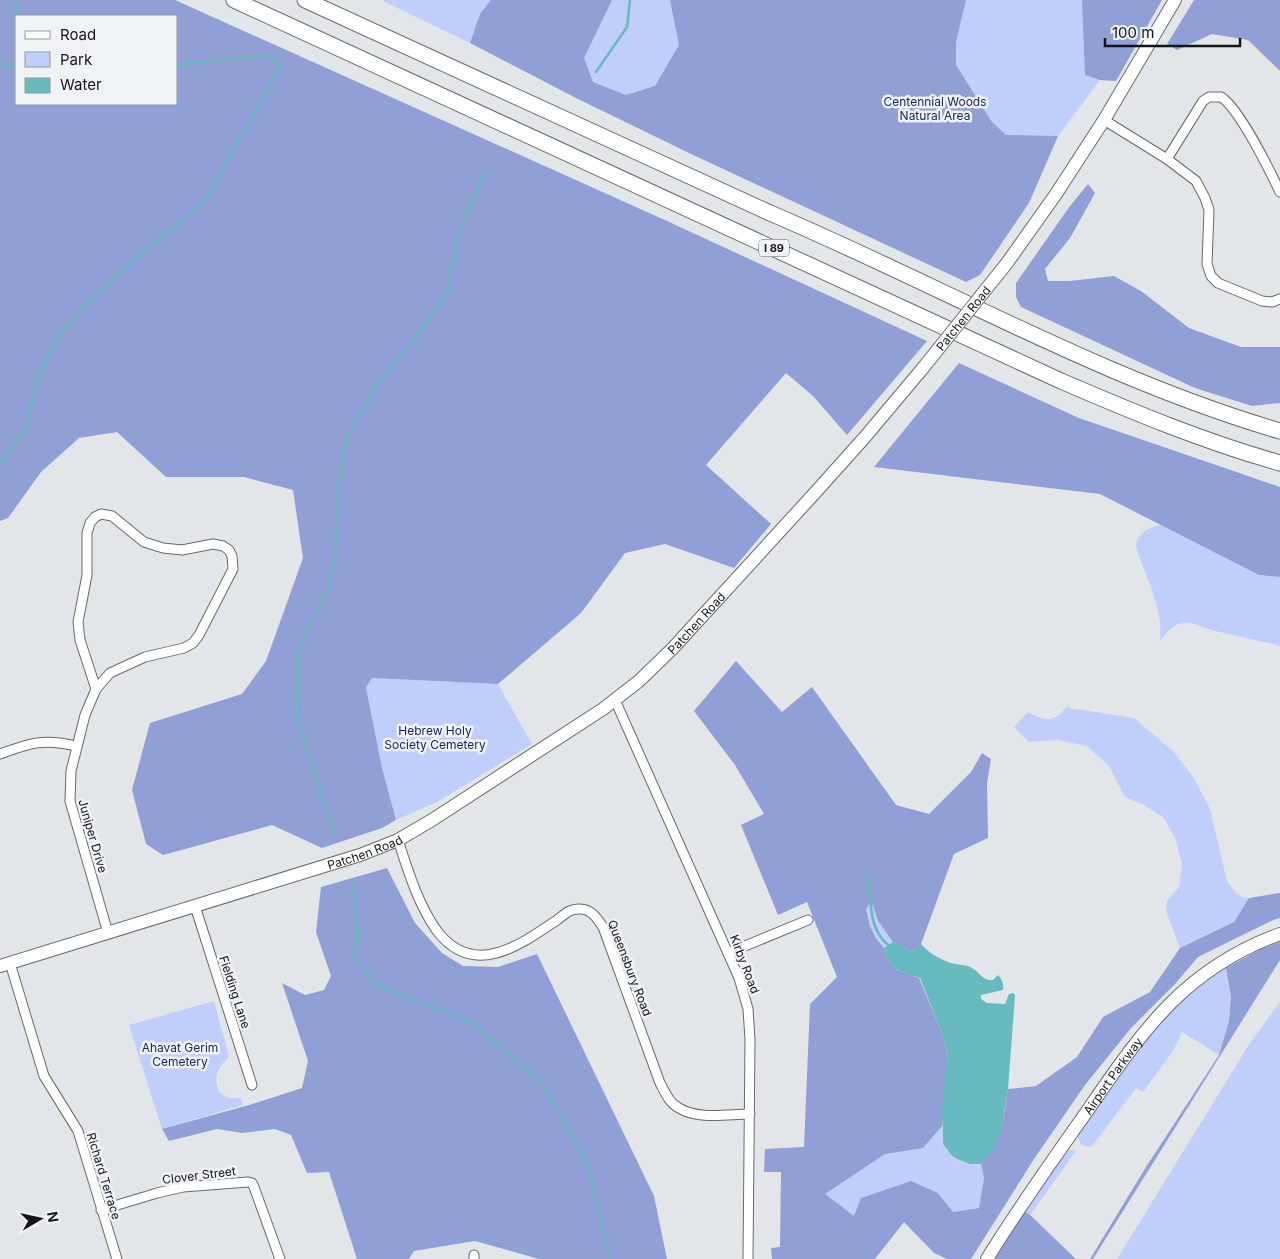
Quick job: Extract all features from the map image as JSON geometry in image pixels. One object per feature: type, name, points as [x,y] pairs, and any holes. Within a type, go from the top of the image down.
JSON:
[{"type":"highway","name":"I 89","points":[[234,0],[1061,381],[1169,426],[1280,463]]},
{"type":"highway","name":"I 89","points":[[305,0],[815,232],[1112,370],[1211,408],[1280,431]]},
{"type":"street","name":"Patchen Road","points":[[5,965],[360,855],[398,840],[457,805],[615,700],[639,681],[673,648],[865,437],[923,368],[1006,263],[1056,194],[1104,120],[1174,0]]},
{"type":"street","points":[[1167,158],[1202,101],[1209,96],[1221,97],[1242,124],[1266,163],[1280,192]]},
{"type":"street","points":[[1104,120],[1167,158],[1196,181],[1209,210],[1207,264],[1211,276],[1218,283],[1262,300],[1272,302],[1280,299]]},
{"type":"street","name":"Juniper Drive","points":[[96,689],[80,640],[78,622],[87,575],[86,533],[92,520],[102,514],[112,516],[144,542],[162,548],[189,550],[216,544],[228,550],[234,559],[233,569],[193,643],[184,648],[152,654],[110,673],[96,689],[85,715],[71,771],[70,801],[108,933]]},
{"type":"street","name":"Kirby Road","points":[[615,700],[728,953],[744,994],[750,1025],[748,1259]]},
{"type":"street","points":[[0,754],[39,742],[54,741],[76,746]]},
{"type":"street","name":"Queensbury Road","points":[[398,840],[414,887],[429,918],[444,938],[464,952],[482,956],[504,952],[533,936],[572,910],[581,908],[590,911],[603,927],[660,1083],[672,1102],[678,1108],[694,1114],[750,1114]]},
{"type":"street","name":"Fielding Lane","points":[[195,906],[252,1085]]},
{"type":"street","points":[[728,953],[808,920]]},
{"type":"street","name":"Airport Parkway","points":[[987,1259],[1034,1187],[1105,1085],[1137,1041],[1167,1007],[1202,975],[1226,958],[1280,934]]},
{"type":"street","name":"Richard Terrace","points":[[5,965],[44,1076],[78,1131],[117,1259]]},
{"type":"street","name":"Clover Street","points":[[101,1210],[183,1187],[252,1183],[280,1259]]},
{"type":"green space","points":[[0,0],[175,0],[667,221],[927,341],[847,435],[813,396],[786,373],[706,465],[771,524],[734,568],[665,544],[625,553],[581,613],[498,684],[372,678],[366,687],[382,768],[396,820],[382,828],[322,848],[272,825],[163,855],[146,844],[132,790],[150,723],[242,694],[266,661],[303,558],[293,490],[244,477],[166,477],[117,432],[79,438],[41,472],[8,518],[0,521]]},
{"type":"green space","name":"Centennial Woods Natural Area","points":[[491,0],[612,0],[584,58],[593,82],[626,95],[655,86],[679,45],[670,0],[966,0],[956,42],[956,65],[992,122],[1006,135],[1058,136],[1029,203],[980,275],[966,282],[689,153],[578,99],[470,43],[480,14]]},
{"type":"green space","points":[[1082,0],[1162,0],[1116,81],[1100,80],[1085,75]]},
{"type":"green space","name":"Centennial Woods Natural Area","points":[[1150,0],[1093,78],[1100,80],[1058,136],[1048,136],[968,244],[593,82],[480,14],[470,43],[383,1]]},
{"type":"green space","points":[[1194,0],[1280,0],[1280,71],[1248,40],[1212,34],[1177,50],[1167,44]]},
{"type":"green space","points":[[1088,184],[1095,193],[1070,238],[1045,269],[1048,281],[1070,281],[1114,276],[1141,291],[1189,328],[1241,347],[1280,347],[1280,403],[1252,406],[1195,388],[1021,307],[1016,297],[1016,283],[1070,206]]},
{"type":"green space","points":[[959,363],[1079,418],[1280,487],[1280,577],[1259,575],[1100,494],[874,467]]},
{"type":"green space","points":[[1161,525],[1259,575],[1280,577],[1280,647],[1211,630],[1189,622],[1178,624],[1169,630],[1160,641],[1157,605],[1136,546],[1139,537],[1144,531]]},
{"type":"green space","points":[[736,661],[782,712],[812,687],[896,805],[929,814],[971,772],[982,753],[991,759],[987,783],[988,838],[954,854],[921,944],[917,949],[911,951],[893,942],[878,921],[873,906],[870,903],[866,909],[870,926],[884,948],[889,961],[897,970],[919,978],[938,1023],[948,1054],[942,1126],[923,1148],[885,1154],[825,1194],[854,1216],[861,1198],[911,1181],[938,1193],[953,1212],[979,1208],[984,1178],[981,1164],[998,1137],[1008,1089],[1036,1086],[1077,1057],[1103,1017],[1150,992],[1180,948],[1234,922],[1249,898],[1280,893],[1280,918],[1198,957],[1175,984],[1131,1028],[1085,1085],[1034,1159],[971,1259],[947,1259],[934,1253],[904,1222],[875,1259],[772,1259],[771,1248],[780,1247],[781,1172],[764,1172],[765,1149],[804,1147],[810,1004],[837,977],[807,902],[778,915],[741,825],[764,814],[735,765],[694,711]]},
{"type":"green space","name":"Hebrew Holy Society Cemetery","points":[[372,678],[498,684],[532,744],[437,802],[396,820],[382,768],[366,686]]},
{"type":"green space","points":[[1069,704],[1069,708],[1134,718],[1174,752],[1194,778],[1210,809],[1227,881],[1236,893],[1242,897],[1249,898],[1234,922],[1180,948],[1166,911],[1167,901],[1179,887],[1182,865],[1176,840],[1164,818],[1144,805],[1125,797],[1109,766],[1087,746],[1058,740],[1029,742],[1014,727],[1028,712],[1041,718],[1051,719],[1060,714]]},
{"type":"green space","points":[[387,868],[415,923],[442,953],[463,966],[498,967],[537,954],[654,1196],[667,1259],[539,1259],[475,1241],[414,1251],[409,1259],[357,1259],[329,1172],[307,1173],[291,1135],[275,1129],[242,1133],[217,1129],[169,1141],[162,1129],[302,1088],[308,1061],[282,983],[305,995],[324,990],[331,976],[316,932],[321,887]]},
{"type":"green space","points":[[870,903],[873,906],[878,921],[893,942],[884,948],[872,930],[866,909]]},
{"type":"green space","points":[[1280,942],[1280,960],[1093,1259],[1090,1259],[1146,1167],[1219,1055],[1229,1021],[1231,997],[1226,968],[1261,949]]},
{"type":"green space","points":[[1226,968],[1231,997],[1229,1021],[1219,1055],[1182,1032],[1173,1051],[1143,1092],[1136,1088],[1093,1145],[1089,1147],[1081,1144],[1077,1135],[1115,1080],[1157,1026],[1188,994]]},
{"type":"green space","name":"Ahavat Gerim Cemetery","points":[[214,1001],[228,1053],[228,1058],[217,1074],[217,1087],[219,1092],[229,1098],[241,1098],[243,1105],[162,1129],[129,1025]]},
{"type":"green space","points":[[1280,1002],[1280,1259],[1117,1259],[1250,1043]]},
{"type":"green space","points":[[942,1126],[945,1148],[953,1157],[970,1164],[981,1164],[984,1178],[980,1208],[953,1212],[938,1193],[854,1217],[824,1194],[885,1154],[923,1147]]},
{"type":"green space","points":[[1065,1151],[1076,1151],[1030,1215],[1024,1211]]},
{"type":"green space","points":[[1024,1211],[1030,1215],[1076,1259],[994,1259]]},
{"type":"water","points":[[893,942],[911,951],[917,949],[921,944],[938,958],[970,967],[989,980],[993,980],[998,975],[1001,978],[1003,990],[981,995],[981,999],[987,1003],[1005,1004],[1009,994],[1013,993],[1015,995],[1008,1089],[1001,1131],[993,1150],[981,1164],[970,1164],[957,1159],[951,1155],[943,1144],[942,1109],[948,1054],[920,978],[896,969],[887,956],[884,948]]},
{"type":"waterway","points":[[14,0],[19,15]]},
{"type":"waterway","points":[[596,72],[627,27],[630,0]]},
{"type":"waterway","points":[[0,464],[26,428],[38,377],[54,343],[84,306],[133,261],[204,202],[281,65],[270,56],[178,65]]},
{"type":"waterway","points":[[0,63],[15,69]]},
{"type":"waterway","points":[[334,834],[297,718],[298,650],[329,586],[335,553],[339,484],[346,439],[375,387],[413,341],[447,294],[459,231],[486,173]]},
{"type":"waterway","points":[[868,871],[873,920],[876,929],[888,945]]},
{"type":"waterway","points":[[352,880],[358,935],[354,957],[375,984],[473,1023],[543,1084],[587,1163],[610,1259]]}]
